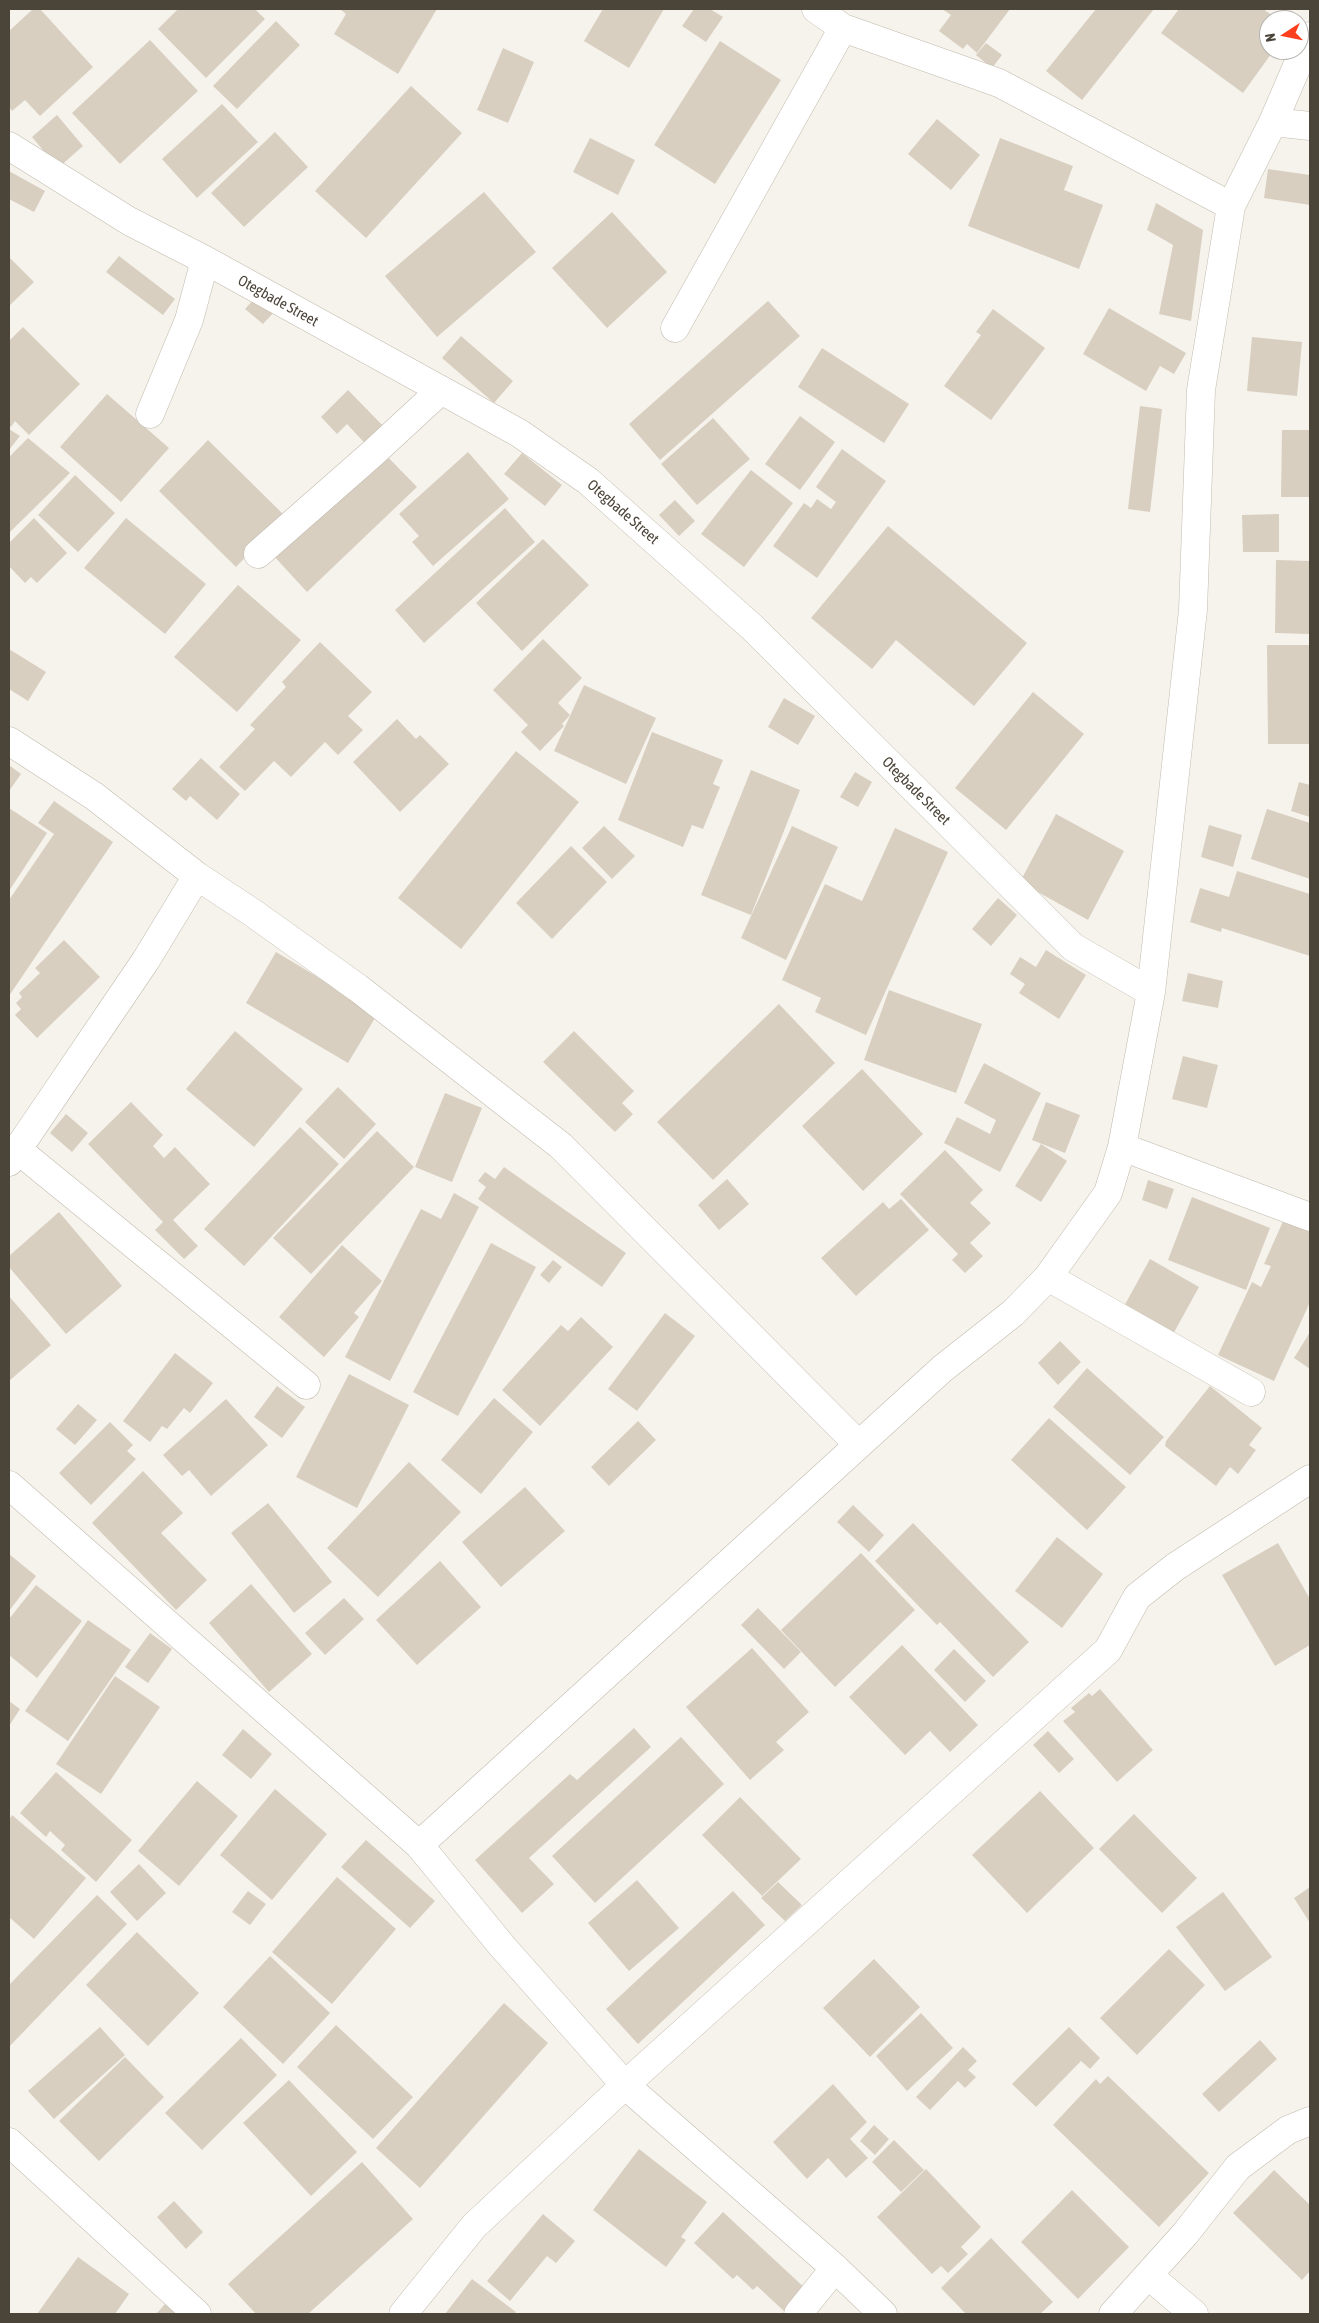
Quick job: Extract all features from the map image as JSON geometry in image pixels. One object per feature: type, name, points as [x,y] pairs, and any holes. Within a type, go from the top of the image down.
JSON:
[{"type":"street","points":[[816,9],[843,28],[999,83],[1231,206]]},
{"type":"street","points":[[676,328],[843,28]]},
{"type":"street","points":[[419,1845],[858,1444],[942,1369],[1013,1313],[1048,1277],[1108,1193],[1122,1147],[1151,992],[1193,610],[1201,390],[1231,206],[1273,122],[1310,36]]},
{"type":"street","points":[[1273,122],[1310,126]]},
{"type":"street","name":"Otegbade Street","points":[[9,146],[129,221],[205,260],[519,434],[588,481],[753,628],[1073,947],[1151,992]]},
{"type":"street","points":[[150,414],[189,320],[205,260]]},
{"type":"street","points":[[258,554],[440,391]]},
{"type":"street","points":[[9,741],[94,796],[197,876],[254,913],[358,988],[561,1146],[858,1444]]},
{"type":"street","points":[[197,876],[146,960],[13,1156],[306,1385]]},
{"type":"street","points":[[1122,1147],[1310,1217]]},
{"type":"street","points":[[1048,1277],[1251,1392]]},
{"type":"street","points":[[403,2314],[474,2226],[625,2085],[1108,1650],[1137,1598],[1175,1567],[1310,1479]]},
{"type":"street","points":[[9,1484],[419,1845],[502,1946],[625,2085],[835,2268],[883,2314]]},
{"type":"street","points":[[1113,2314],[1185,2234],[1238,2167],[1288,2130],[1310,2120]]},
{"type":"street","points":[[9,2142],[197,2314]]},
{"type":"street","points":[[798,2314],[835,2268]]},
{"type":"street","points":[[1148,2275],[1194,2314]]},
{"type":"building","points":[[33,9],[40,9],[93,67],[40,116],[25,100],[12,111],[9,107],[9,31]]},
{"type":"building","points":[[178,9],[255,9],[265,19],[206,78],[158,29]]},
{"type":"building","points":[[340,9],[437,9],[398,74],[334,34],[346,14]]},
{"type":"building","points":[[603,9],[664,9],[629,68],[584,41]]},
{"type":"building","points":[[694,9],[710,9],[723,17],[706,42],[682,26]]},
{"type":"building","points":[[942,9],[1010,9],[977,53],[967,44],[963,49],[939,31],[951,15]]},
{"type":"building","points":[[1096,9],[1154,9],[1082,100],[1046,71]]},
{"type":"building","points":[[1179,9],[1263,9],[1264,10],[1259,10],[1259,60],[1267,60],[1243,93],[1161,33]]},
{"type":"building","points":[[276,21],[300,45],[237,109],[213,86]]},
{"type":"building","points":[[150,40],[198,91],[120,164],[72,113]]},
{"type":"building","points":[[720,41],[781,80],[715,184],[654,145]]},
{"type":"building","points":[[986,43],[1002,55],[992,68],[976,55]]},
{"type":"building","points":[[503,48],[534,62],[508,123],[477,110]]},
{"type":"building","points":[[411,86],[462,133],[366,238],[315,191]]},
{"type":"building","points":[[222,104],[258,142],[197,198],[162,159]]},
{"type":"building","points":[[57,115],[83,146],[58,168],[32,137]]},
{"type":"building","points":[[937,119],[980,155],[951,190],[908,154]]},
{"type":"building","points":[[275,132],[308,167],[244,227],[211,193]]},
{"type":"building","points":[[590,138],[635,160],[618,195],[573,172]]},
{"type":"building","points":[[1000,138],[1073,166],[1064,190],[1103,205],[1079,269],[968,226]]},
{"type":"building","points":[[1268,169],[1310,175],[1310,205],[1264,198]]},
{"type":"building","points":[[9,171],[45,191],[34,212],[9,199]]},
{"type":"building","points":[[484,192],[536,252],[437,337],[385,276]]},
{"type":"building","points":[[1156,203],[1203,230],[1191,321],[1159,314],[1173,245],[1147,230]]},
{"type":"building","points":[[612,212],[667,272],[607,328],[552,268]]},
{"type":"building","points":[[119,256],[175,299],[163,315],[106,272]]},
{"type":"building","points":[[9,257],[34,282],[9,306]]},
{"type":"building","points":[[257,296],[275,311],[263,324],[245,309]]},
{"type":"building","points":[[768,301],[800,336],[660,460],[629,424]]},
{"type":"building","points":[[1109,308],[1186,353],[1174,374],[1160,366],[1146,391],[1083,354]]},
{"type":"building","points":[[993,309],[1045,348],[991,420],[944,386],[981,335],[976,332]]},
{"type":"building","points":[[23,327],[80,384],[29,435],[15,421],[11,427],[9,425],[9,341]]},
{"type":"building","points":[[461,336],[513,381],[494,403],[442,358]]},
{"type":"building","points":[[1252,337],[1302,342],[1297,396],[1247,391]]},
{"type":"building","points":[[822,348],[909,404],[884,443],[798,387]]},
{"type":"building","points":[[348,390],[390,433],[372,451],[347,424],[337,434],[321,417]]},
{"type":"building","points":[[107,394],[169,448],[121,502],[60,447]]},
{"type":"building","points":[[1140,406],[1162,409],[1150,512],[1128,509]]},
{"type":"building","points":[[800,416],[835,442],[800,490],[765,464]]},
{"type":"building","points":[[713,418],[750,459],[697,505],[661,464]]},
{"type":"building","points":[[9,429],[20,436],[9,450]]},
{"type":"building","points":[[1282,430],[1310,430],[1310,497],[1281,497]]},
{"type":"building","points":[[28,438],[70,473],[9,533],[9,457]]},
{"type":"building","points":[[208,440],[285,516],[236,567],[159,491]]},
{"type":"building","points":[[842,449],[886,481],[817,578],[773,546],[804,503],[811,508],[817,499],[831,509],[836,502],[816,487]]},
{"type":"building","points":[[381,450],[417,487],[307,592],[272,554]]},
{"type":"building","points":[[468,452],[509,499],[433,566],[412,542],[419,536],[399,514]]},
{"type":"building","points":[[522,453],[562,485],[545,506],[504,474]]},
{"type":"building","points":[[751,470],[793,503],[744,567],[701,534]]},
{"type":"building","points":[[75,475],[115,513],[78,552],[38,515]]},
{"type":"building","points":[[675,500],[695,521],[679,536],[659,515]]},
{"type":"building","points":[[505,508],[535,542],[424,643],[395,610]]},
{"type":"building","points":[[1279,514],[1279,552],[1243,552],[1242,515]]},
{"type":"building","points":[[34,518],[67,553],[37,583],[31,577],[25,583],[9,566],[9,543]]},
{"type":"building","points":[[126,518],[206,584],[165,634],[84,568]]},
{"type":"building","points":[[888,526],[1027,643],[974,706],[896,640],[872,669],[811,618]]},
{"type":"building","points":[[543,539],[589,585],[522,651],[476,603]]},
{"type":"building","points":[[1276,560],[1310,561],[1310,634],[1275,633]]},
{"type":"building","points":[[238,585],[301,640],[237,712],[174,657]]},
{"type":"building","points":[[543,639],[582,678],[558,703],[570,715],[562,724],[564,726],[540,751],[521,732],[528,725],[493,690]]},
{"type":"building","points":[[320,642],[372,692],[348,716],[363,730],[338,755],[325,742],[291,777],[274,761],[245,791],[219,767],[255,729],[250,725],[286,687],[282,682]]},
{"type":"building","points":[[1267,645],[1310,645],[1310,744],[1268,744]]},
{"type":"building","points":[[9,649],[46,672],[28,701],[9,689]]},
{"type":"building","points":[[584,685],[656,718],[626,784],[554,751]]},
{"type":"building","points":[[1033,692],[1084,734],[1006,830],[955,788]]},
{"type":"building","points":[[784,698],[815,716],[798,745],[768,727]]},
{"type":"building","points":[[397,719],[416,739],[420,735],[449,764],[400,812],[353,762]]},
{"type":"building","points":[[652,732],[723,760],[713,784],[720,787],[703,829],[692,825],[683,847],[618,820]]},
{"type":"building","points":[[516,751],[579,802],[461,949],[398,898]]},
{"type":"building","points":[[201,758],[240,794],[217,820],[190,796],[186,801],[172,789]]},
{"type":"building","points":[[9,765],[21,774],[9,791]]},
{"type":"building","points":[[751,770],[800,790],[751,915],[701,895]]},
{"type":"building","points":[[855,772],[872,782],[858,807],[840,797]]},
{"type":"building","points":[[1299,782],[1310,785],[1310,817],[1291,811]]},
{"type":"building","points":[[54,801],[113,842],[9,996],[9,900],[54,834],[38,823]]},
{"type":"building","points":[[9,808],[47,833],[9,891]]},
{"type":"building","points":[[1267,809],[1310,823],[1310,879],[1251,859]]},
{"type":"building","points":[[1056,814],[1124,851],[1088,920],[1020,882]]},
{"type":"building","points":[[1209,825],[1242,835],[1233,867],[1201,857]]},
{"type":"building","points":[[604,826],[635,856],[612,879],[582,848]]},
{"type":"building","points":[[792,826],[838,847],[786,960],[741,938]]},
{"type":"building","points":[[895,828],[948,852],[866,1035],[815,1012],[821,998],[782,980],[825,884],[862,901]]},
{"type":"building","points":[[571,846],[607,882],[552,939],[516,903]]},
{"type":"building","points":[[1237,871],[1310,894],[1310,956],[1222,928],[1221,932],[1190,922],[1200,888],[1229,897]]},
{"type":"building","points":[[998,898],[1017,915],[991,946],[972,929]]},
{"type":"building","points":[[64,940],[100,977],[37,1038],[15,1015],[21,1009],[16,1003],[22,997],[19,993],[40,973],[35,968]]},
{"type":"building","points":[[1046,950],[1086,975],[1059,1019],[1019,993],[1025,984],[1010,974],[1020,957],[1036,967]]},
{"type":"building","points":[[276,952],[378,1013],[348,1063],[246,1003]]},
{"type":"building","points":[[1188,973],[1223,981],[1218,1008],[1182,1001]]},
{"type":"building","points":[[889,990],[982,1024],[956,1093],[864,1060]]},
{"type":"building","points":[[779,1004],[835,1063],[713,1180],[657,1122]]},
{"type":"building","points":[[235,1031],[303,1089],[254,1147],[186,1089]]},
{"type":"building","points":[[574,1031],[634,1091],[622,1103],[633,1114],[615,1132],[543,1062]]},
{"type":"building","points":[[1183,1056],[1218,1065],[1207,1108],[1172,1099]]},
{"type":"building","points":[[984,1063],[1041,1093],[1000,1172],[944,1143],[957,1117],[990,1134],[996,1120],[964,1103]]},
{"type":"building","points":[[862,1069],[923,1134],[863,1191],[802,1126]]},
{"type":"building","points":[[338,1087],[376,1124],[344,1159],[305,1122]]},
{"type":"building","points":[[445,1093],[482,1108],[452,1182],[415,1167]]},
{"type":"building","points":[[131,1102],[163,1135],[153,1146],[164,1158],[175,1147],[210,1184],[173,1220],[198,1246],[184,1259],[155,1230],[163,1222],[88,1144]]},
{"type":"building","points":[[1046,1102],[1080,1115],[1065,1153],[1032,1140]]},
{"type":"building","points":[[66,1114],[88,1133],[72,1152],[50,1133]]},
{"type":"building","points":[[300,1127],[339,1164],[244,1266],[204,1229]]},
{"type":"building","points":[[377,1131],[414,1167],[311,1274],[273,1238]]},
{"type":"building","points":[[1041,1144],[1067,1161],[1041,1202],[1015,1186]]},
{"type":"building","points":[[945,1150],[983,1190],[970,1203],[991,1223],[970,1243],[983,1256],[965,1273],[952,1260],[958,1254],[900,1194]]},
{"type":"building","points":[[504,1167],[626,1253],[602,1287],[478,1199],[486,1187],[478,1181],[485,1172],[495,1179]]},
{"type":"building","points":[[727,1179],[749,1204],[719,1230],[698,1205]]},
{"type":"building","points":[[1148,1180],[1174,1189],[1167,1209],[1142,1200]]},
{"type":"building","points":[[454,1193],[479,1207],[390,1381],[345,1357],[421,1209],[441,1219]]},
{"type":"building","points":[[1192,1197],[1270,1228],[1246,1290],[1168,1260]]},
{"type":"building","points":[[901,1199],[929,1230],[856,1296],[821,1258],[883,1202],[889,1209]]},
{"type":"building","points":[[59,1212],[122,1286],[66,1334],[9,1267],[9,1256]]},
{"type":"building","points":[[1284,1219],[1310,1232],[1310,1302],[1274,1381],[1218,1355],[1252,1282],[1261,1287],[1271,1266],[1264,1264]]},
{"type":"building","points":[[491,1243],[536,1267],[458,1416],[413,1392]]},
{"type":"building","points":[[342,1245],[382,1281],[354,1313],[359,1317],[324,1357],[279,1317]]},
{"type":"building","points":[[1150,1259],[1199,1287],[1172,1336],[1123,1308]]},
{"type":"building","points":[[553,1260],[562,1267],[549,1283],[540,1275]]},
{"type":"building","points":[[9,1296],[51,1345],[9,1381]]},
{"type":"building","points":[[665,1313],[695,1336],[637,1411],[608,1389]]},
{"type":"building","points":[[581,1317],[613,1347],[540,1426],[502,1390],[561,1325],[568,1331]]},
{"type":"building","points":[[1310,1332],[1310,1369],[1294,1358]]},
{"type":"building","points":[[1060,1341],[1081,1362],[1058,1385],[1038,1363]]},
{"type":"building","points":[[175,1353],[213,1383],[190,1413],[184,1408],[167,1429],[162,1426],[150,1442],[123,1421]]},
{"type":"building","points":[[1087,1368],[1164,1437],[1130,1475],[1053,1407]]},
{"type":"building","points":[[349,1374],[409,1405],[357,1508],[296,1477]]},
{"type":"building","points":[[277,1386],[305,1407],[282,1438],[254,1417]]},
{"type":"building","points":[[1210,1386],[1262,1428],[1249,1445],[1256,1450],[1238,1474],[1230,1467],[1216,1486],[1165,1446],[1166,1441]]},
{"type":"building","points":[[494,1398],[533,1432],[481,1494],[441,1460]]},
{"type":"building","points":[[226,1399],[268,1445],[211,1496],[189,1470],[182,1476],[163,1455]]},
{"type":"building","points":[[78,1404],[97,1420],[75,1445],[56,1429]]},
{"type":"building","points":[[1049,1418],[1126,1487],[1087,1530],[1011,1460]]},
{"type":"building","points":[[638,1421],[656,1440],[609,1486],[591,1467]]},
{"type":"building","points":[[110,1422],[133,1445],[127,1451],[136,1459],[91,1505],[59,1473]]},
{"type":"building","points":[[409,1462],[461,1512],[378,1597],[327,1548]]},
{"type":"building","points":[[143,1471],[183,1513],[161,1533],[207,1580],[176,1610],[92,1523]]},
{"type":"building","points":[[525,1487],[565,1531],[501,1587],[462,1542]]},
{"type":"building","points":[[268,1503],[332,1582],[294,1613],[231,1533]]},
{"type":"building","points":[[853,1505],[884,1535],[869,1552],[837,1522]]},
{"type":"building","points":[[913,1523],[1029,1642],[993,1677],[940,1622],[937,1625],[875,1561]]},
{"type":"building","points":[[1057,1537],[1103,1574],[1062,1628],[1015,1591]]},
{"type":"building","points":[[1278,1543],[1310,1599],[1310,1645],[1275,1666],[1222,1575]]},
{"type":"building","points":[[861,1553],[915,1610],[835,1687],[781,1630]]},
{"type":"building","points":[[9,1554],[36,1576],[9,1611]]},
{"type":"building","points":[[440,1561],[481,1607],[417,1665],[376,1620]]},
{"type":"building","points":[[251,1584],[312,1654],[269,1692],[209,1623]]},
{"type":"building","points":[[36,1585],[82,1621],[37,1678],[9,1655],[9,1619]]},
{"type":"building","points":[[344,1598],[364,1619],[325,1655],[305,1633]]},
{"type":"building","points":[[758,1608],[801,1652],[784,1669],[741,1625]]},
{"type":"building","points":[[88,1620],[131,1650],[68,1741],[25,1711]]},
{"type":"building","points":[[150,1633],[172,1649],[148,1683],[125,1667]]},
{"type":"building","points":[[902,1645],[978,1725],[950,1752],[930,1731],[905,1755],[849,1697]]},
{"type":"building","points":[[752,1648],[809,1712],[776,1742],[784,1750],[750,1780],[686,1707]]},
{"type":"building","points":[[954,1649],[986,1681],[965,1702],[934,1670]]},
{"type":"building","points":[[115,1676],[160,1707],[101,1794],[56,1764]]},
{"type":"building","points":[[1100,1689],[1153,1750],[1117,1782],[1063,1721],[1075,1712],[1071,1708],[1089,1693],[1092,1696]]},
{"type":"building","points":[[9,1701],[20,1709],[9,1726]]},
{"type":"building","points":[[634,1728],[651,1747],[529,1858],[554,1884],[522,1913],[475,1860],[570,1774],[577,1780]]},
{"type":"building","points":[[243,1729],[272,1754],[251,1779],[222,1755]]},
{"type":"building","points":[[1048,1731],[1074,1759],[1059,1773],[1033,1745]]},
{"type":"building","points":[[681,1737],[724,1784],[595,1903],[552,1856]]},
{"type":"building","points":[[56,1772],[132,1840],[96,1882],[61,1850],[65,1845],[50,1831],[46,1837],[20,1813]]},
{"type":"building","points":[[197,1781],[238,1816],[179,1886],[138,1851]]},
{"type":"building","points":[[275,1789],[327,1834],[272,1900],[220,1855]]},
{"type":"building","points":[[1040,1791],[1094,1848],[1027,1913],[972,1855]]},
{"type":"building","points":[[740,1797],[801,1859],[762,1896],[702,1835]]},
{"type":"building","points":[[1134,1814],[1197,1878],[1162,1913],[1099,1849]]},
{"type":"building","points":[[12,1815],[86,1878],[34,1939],[9,1917],[9,1820]]},
{"type":"building","points":[[366,1840],[435,1901],[410,1928],[341,1867]]},
{"type":"building","points":[[139,1864],[166,1893],[137,1921],[110,1892]]},
{"type":"building","points":[[337,1877],[396,1929],[332,2004],[272,1952]]},
{"type":"building","points":[[637,1880],[679,1928],[629,1971],[588,1923]]},
{"type":"building","points":[[778,1882],[802,1905],[785,1921],[761,1898]]},
{"type":"building","points":[[1310,1887],[1310,1923],[1294,1898]]},
{"type":"building","points":[[248,1891],[266,1904],[250,1925],[232,1912]]},
{"type":"building","points":[[733,1891],[765,1925],[638,2044],[606,2009]]},
{"type":"building","points":[[1223,1892],[1272,1957],[1225,1991],[1176,1927]]},
{"type":"building","points":[[97,1895],[127,1924],[9,2047],[9,1985]]},
{"type":"building","points":[[137,1932],[199,1993],[148,2046],[86,1985]]},
{"type":"building","points":[[1169,1949],[1205,1985],[1137,2055],[1100,2018]]},
{"type":"building","points":[[270,1956],[330,2013],[283,2064],[223,2007]]},
{"type":"building","points":[[874,1959],[920,2007],[870,2057],[823,2008]]},
{"type":"building","points":[[504,2003],[548,2043],[420,2188],[376,2148]]},
{"type":"building","points":[[921,2013],[953,2048],[907,2091],[876,2056]]},
{"type":"building","points":[[336,2025],[413,2097],[373,2139],[297,2067]]},
{"type":"building","points":[[100,2027],[125,2055],[54,2119],[28,2091]]},
{"type":"building","points":[[1069,2027],[1100,2058],[1090,2069],[1081,2061],[1036,2107],[1012,2084]]},
{"type":"building","points":[[241,2038],[277,2075],[202,2150],[165,2113]]},
{"type":"building","points":[[1260,2040],[1277,2059],[1219,2112],[1202,2094]]},
{"type":"building","points":[[963,2047],[977,2061],[968,2070],[976,2077],[965,2088],[958,2081],[930,2110],[916,2097]]},
{"type":"building","points":[[125,2057],[164,2097],[99,2161],[59,2121]]},
{"type":"building","points":[[1108,2076],[1209,2173],[1159,2227],[1053,2125],[1096,2079],[1100,2084]]},
{"type":"building","points":[[289,2080],[357,2152],[311,2196],[243,2123]]},
{"type":"building","points":[[833,2084],[867,2122],[850,2139],[868,2158],[846,2178],[828,2158],[807,2179],[773,2142]]},
{"type":"building","points":[[874,2125],[889,2139],[875,2155],[860,2141]]},
{"type":"building","points":[[894,2140],[924,2170],[901,2192],[872,2162]]},
{"type":"building","points":[[639,2149],[707,2202],[681,2237],[686,2240],[666,2267],[593,2210]]},
{"type":"building","points":[[362,2162],[413,2219],[308,2314],[256,2314],[228,2284]]},
{"type":"building","points":[[926,2169],[981,2227],[961,2247],[968,2254],[948,2273],[941,2266],[932,2274],[877,2217]]},
{"type":"building","points":[[1274,2170],[1310,2205],[1310,2271],[1302,2280],[1233,2213]]},
{"type":"building","points":[[1072,2190],[1129,2247],[1078,2299],[1021,2242]]},
{"type":"building","points":[[174,2201],[203,2232],[186,2249],[157,2217]]},
{"type":"building","points":[[723,2212],[807,2290],[786,2313],[757,2286],[753,2290],[737,2275],[733,2279],[694,2243]]},
{"type":"building","points":[[543,2214],[575,2241],[556,2263],[547,2256],[510,2301],[487,2281]]},
{"type":"building","points":[[991,2238],[1053,2302],[1040,2314],[966,2314],[941,2288]]},
{"type":"building","points":[[78,2257],[129,2294],[115,2314],[37,2314]]},
{"type":"building","points":[[472,2279],[516,2312],[514,2314],[445,2314]]},
{"type":"building","points":[[165,2304],[177,2314],[156,2314]]}]
